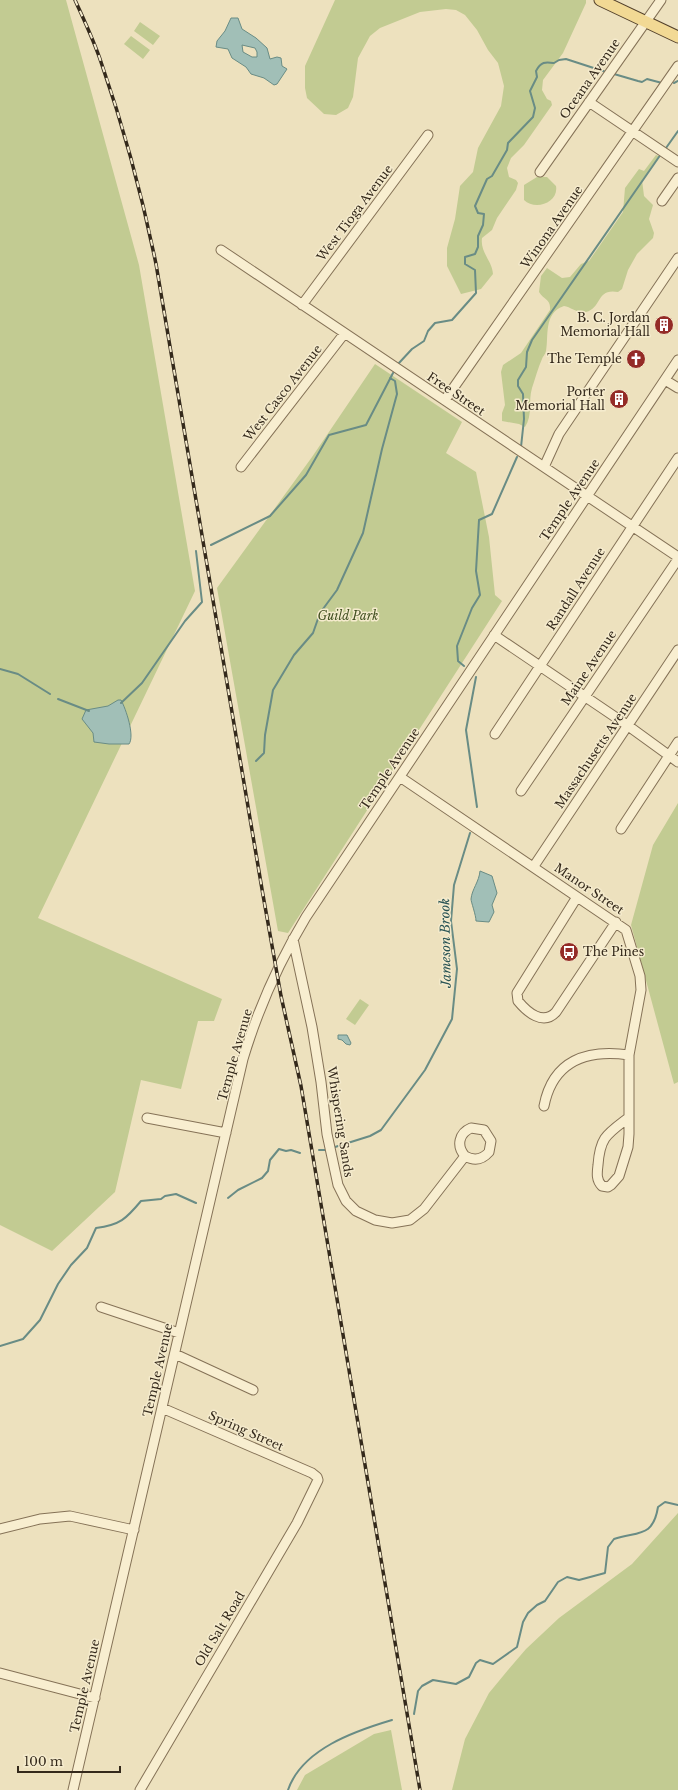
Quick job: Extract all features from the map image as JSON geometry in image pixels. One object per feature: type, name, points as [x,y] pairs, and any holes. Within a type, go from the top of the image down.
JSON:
[{"type":"main road","points":[[600,0],[678,37]]},
{"type":"street","name":"Oceana Avenue","points":[[540,172],[661,0]]},
{"type":"street","name":"Winona Avenue","points":[[445,400],[634,132],[678,66]]},
{"type":"street","points":[[589,102],[678,162]]},
{"type":"street","name":"West Tioga Avenue","points":[[302,305],[428,135]]},
{"type":"street","points":[[662,201],[678,178]]},
{"type":"street","name":"Free Street","points":[[221,250],[678,558]]},
{"type":"street","points":[[544,467],[559,434],[678,258]]},
{"type":"street","name":"West Casco Avenue","points":[[241,467],[344,334]]},
{"type":"street","name":"Temple Avenue","points":[[73,1790],[243,1059],[253,1027],[280,963],[306,917],[678,360]]},
{"type":"street","points":[[665,380],[678,388]]},
{"type":"street","name":"Randall Avenue","points":[[495,734],[678,458]]},
{"type":"street","name":"Maine Avenue","points":[[521,791],[678,558]]},
{"type":"street","points":[[494,635],[585,695],[678,762]]},
{"type":"street","name":"Massachusetts Avenue","points":[[534,866],[678,650]]},
{"type":"street","points":[[621,829],[678,742]]},
{"type":"street","name":"Manor Street","points":[[400,777],[534,866],[626,930],[641,984],[629,1055],[629,1140],[624,1162],[614,1182],[608,1187],[602,1186],[597,1177],[600,1145],[608,1134],[628,1118]]},
{"type":"street","points":[[577,897],[517,993],[518,1001],[534,1015],[540,1018],[547,1018],[556,1012],[616,922]]},
{"type":"street","name":"Whispering Sands","points":[[293,940],[310,1020],[321,1082],[327,1134],[338,1185],[346,1201],[356,1211],[376,1220],[392,1223],[410,1220],[428,1205],[465,1156]]},
{"type":"street","points":[[544,1106],[551,1082],[562,1069],[569,1064],[594,1054],[612,1052],[629,1055]]},
{"type":"street","points":[[147,1118],[226,1133]]},
{"type":"street","points":[[101,1307],[179,1334]]},
{"type":"street","points":[[175,1354],[253,1390]]},
{"type":"street","name":"Spring Street","points":[[162,1408],[312,1473],[318,1478]]},
{"type":"street","name":"Old Salt Road","points":[[140,1790],[297,1522],[318,1478]]},
{"type":"street","points":[[0,1529],[40,1519],[70,1516],[134,1530]]},
{"type":"street","points":[[0,1673],[95,1698]]},
{"type":"green space","points":[[0,0],[66,0],[139,265],[195,591],[38,918],[222,999],[214,1021],[198,1021],[181,1089],[141,1080],[115,1192],[52,1251],[0,1225]]},
{"type":"green space","points":[[335,0],[586,0],[563,53],[543,80],[542,90],[547,99],[551,101],[552,105],[524,145],[511,158],[507,168],[509,177],[516,180],[518,183],[516,190],[497,218],[492,230],[482,238],[484,252],[491,265],[493,274],[481,289],[461,294],[447,266],[447,248],[455,219],[460,186],[473,172],[478,148],[501,106],[504,86],[498,63],[488,50],[477,30],[465,15],[456,10],[446,9],[420,12],[380,28],[370,36],[358,58],[353,97],[348,108],[336,115],[324,114],[307,98],[305,88],[305,66]]},
{"type":"green space","points":[[140,22],[160,36],[153,45],[134,31]]},
{"type":"green space","points":[[131,36],[150,50],[143,59],[124,44]]},
{"type":"green space","points":[[656,155],[659,156],[642,180],[644,196],[653,205],[649,219],[654,233],[653,238],[637,254],[628,270],[622,289],[618,292],[606,293],[602,296],[595,307],[586,312],[580,312],[564,306],[557,309],[548,326],[546,351],[542,358],[532,388],[530,413],[525,427],[519,424],[502,421],[502,413],[505,405],[501,372],[503,365],[521,353],[550,310],[548,302],[539,292],[541,276],[547,268],[562,278],[570,277],[581,264],[589,261],[623,212],[625,188],[639,169],[644,171]]},
{"type":"green space","points":[[537,177],[547,177],[556,186],[556,192],[554,197],[545,204],[534,205],[524,200],[524,185]]},
{"type":"green space","name":"Guild Park","points":[[375,364],[462,422],[446,453],[476,472],[489,537],[495,595],[502,601],[288,933],[278,931],[217,588],[312,457]]},
{"type":"green space","points":[[678,803],[678,1082],[674,1084],[631,925],[653,845]]},
{"type":"green space","points":[[360,999],[369,1005],[355,1025],[346,1019]]},
{"type":"green space","points":[[678,1513],[678,1790],[452,1790],[465,1739],[489,1693],[526,1649],[559,1618],[632,1564]]},
{"type":"green space","points":[[391,1730],[402,1790],[297,1790],[305,1775],[374,1734]]},
{"type":"water","points":[[231,18],[238,18],[242,29],[256,38],[267,48],[270,59],[277,57],[281,58],[282,66],[287,69],[277,84],[274,85],[264,78],[251,74],[246,67],[232,58],[228,49],[216,47],[217,41],[225,31]],"holes":[[[242,45],[255,48],[257,57],[252,57],[243,52]]]},
{"type":"water","points":[[118,700],[121,700],[129,722],[131,740],[129,744],[94,742],[93,733],[82,719],[86,710],[108,706]]},
{"type":"water","points":[[480,871],[492,876],[497,893],[492,905],[494,912],[489,922],[476,921],[471,901]]},
{"type":"water","points":[[338,1035],[347,1035],[351,1043],[350,1045],[338,1039]]},
{"type":"waterway","points":[[399,363],[412,349],[424,341],[428,331],[435,323],[452,320],[476,293],[475,270],[465,264],[465,257],[475,254],[478,247],[478,236],[483,225],[484,214],[478,213],[475,206],[487,179],[492,176],[507,150],[508,143],[533,117],[535,108],[530,91],[537,77],[536,71],[540,65],[566,59],[606,72]]},
{"type":"waterway","points":[[614,74],[642,82],[647,79],[662,83]]},
{"type":"waterway","points":[[674,83],[678,81]]},
{"type":"waterway","points":[[666,148],[678,131]]},
{"type":"waterway","points":[[521,447],[524,419],[523,394],[518,386],[518,380],[526,367],[527,352],[532,340],[661,154]]},
{"type":"waterway","points":[[211,545],[270,516],[306,475],[329,435],[366,425],[393,373]]},
{"type":"waterway","points":[[256,761],[264,753],[265,735],[273,690],[294,655],[313,633],[320,613],[337,590],[363,533],[382,449],[397,394],[395,381],[390,378]]},
{"type":"waterway","points":[[464,666],[458,661],[457,646],[472,608],[480,595],[476,571],[479,520],[492,514],[517,457]]},
{"type":"waterway","points":[[121,703],[142,683],[185,621],[202,602],[196,551]]},
{"type":"waterway","points":[[0,669],[18,674],[50,694]]},
{"type":"waterway","points":[[476,677],[466,730],[477,807]]},
{"type":"waterway","points":[[58,699],[89,711]]},
{"type":"waterway","name":"Jameson Brook","points":[[335,1147],[370,1136],[381,1130],[425,1070],[452,1019],[457,969],[451,921],[454,885],[470,833]]},
{"type":"waterway","name":"Jameson Brook","points":[[228,1198],[238,1190],[262,1178],[268,1171],[270,1160],[279,1149],[286,1151],[291,1150],[300,1153]]},
{"type":"waterway","name":"Jameson Brook","points":[[319,1150],[325,1150]]},
{"type":"waterway","name":"Jameson Brook","points":[[0,1346],[23,1339],[40,1320],[58,1284],[71,1265],[87,1248],[96,1228],[117,1223],[126,1217],[141,1201],[161,1199],[165,1196],[176,1194],[196,1203]]},
{"type":"waterway","points":[[414,1714],[418,1691],[422,1686],[433,1680],[456,1684],[469,1677],[476,1663],[480,1660],[493,1664],[517,1647],[523,1622],[528,1613],[537,1605],[545,1601],[558,1582],[567,1577],[579,1580],[605,1573],[608,1547],[614,1539],[637,1534],[648,1529],[656,1517],[658,1507],[665,1502],[678,1505]]},
{"type":"waterway","points":[[288,1790],[295,1776],[305,1763],[317,1753],[347,1736],[392,1720]]},
{"type":"railway","points":[[75,0],[98,54],[125,137],[139,187],[156,264],[263,895],[281,996],[301,1086],[420,1790]]},
{"type":"place","name":"B. C. Jordan Memorial Hall","points":[[664,325]]},
{"type":"place","name":"The Temple","points":[[636,359]]},
{"type":"place","name":"Porter Memorial Hall","points":[[619,399]]},
{"type":"place","name":"The Pines","points":[[569,952]]}]
